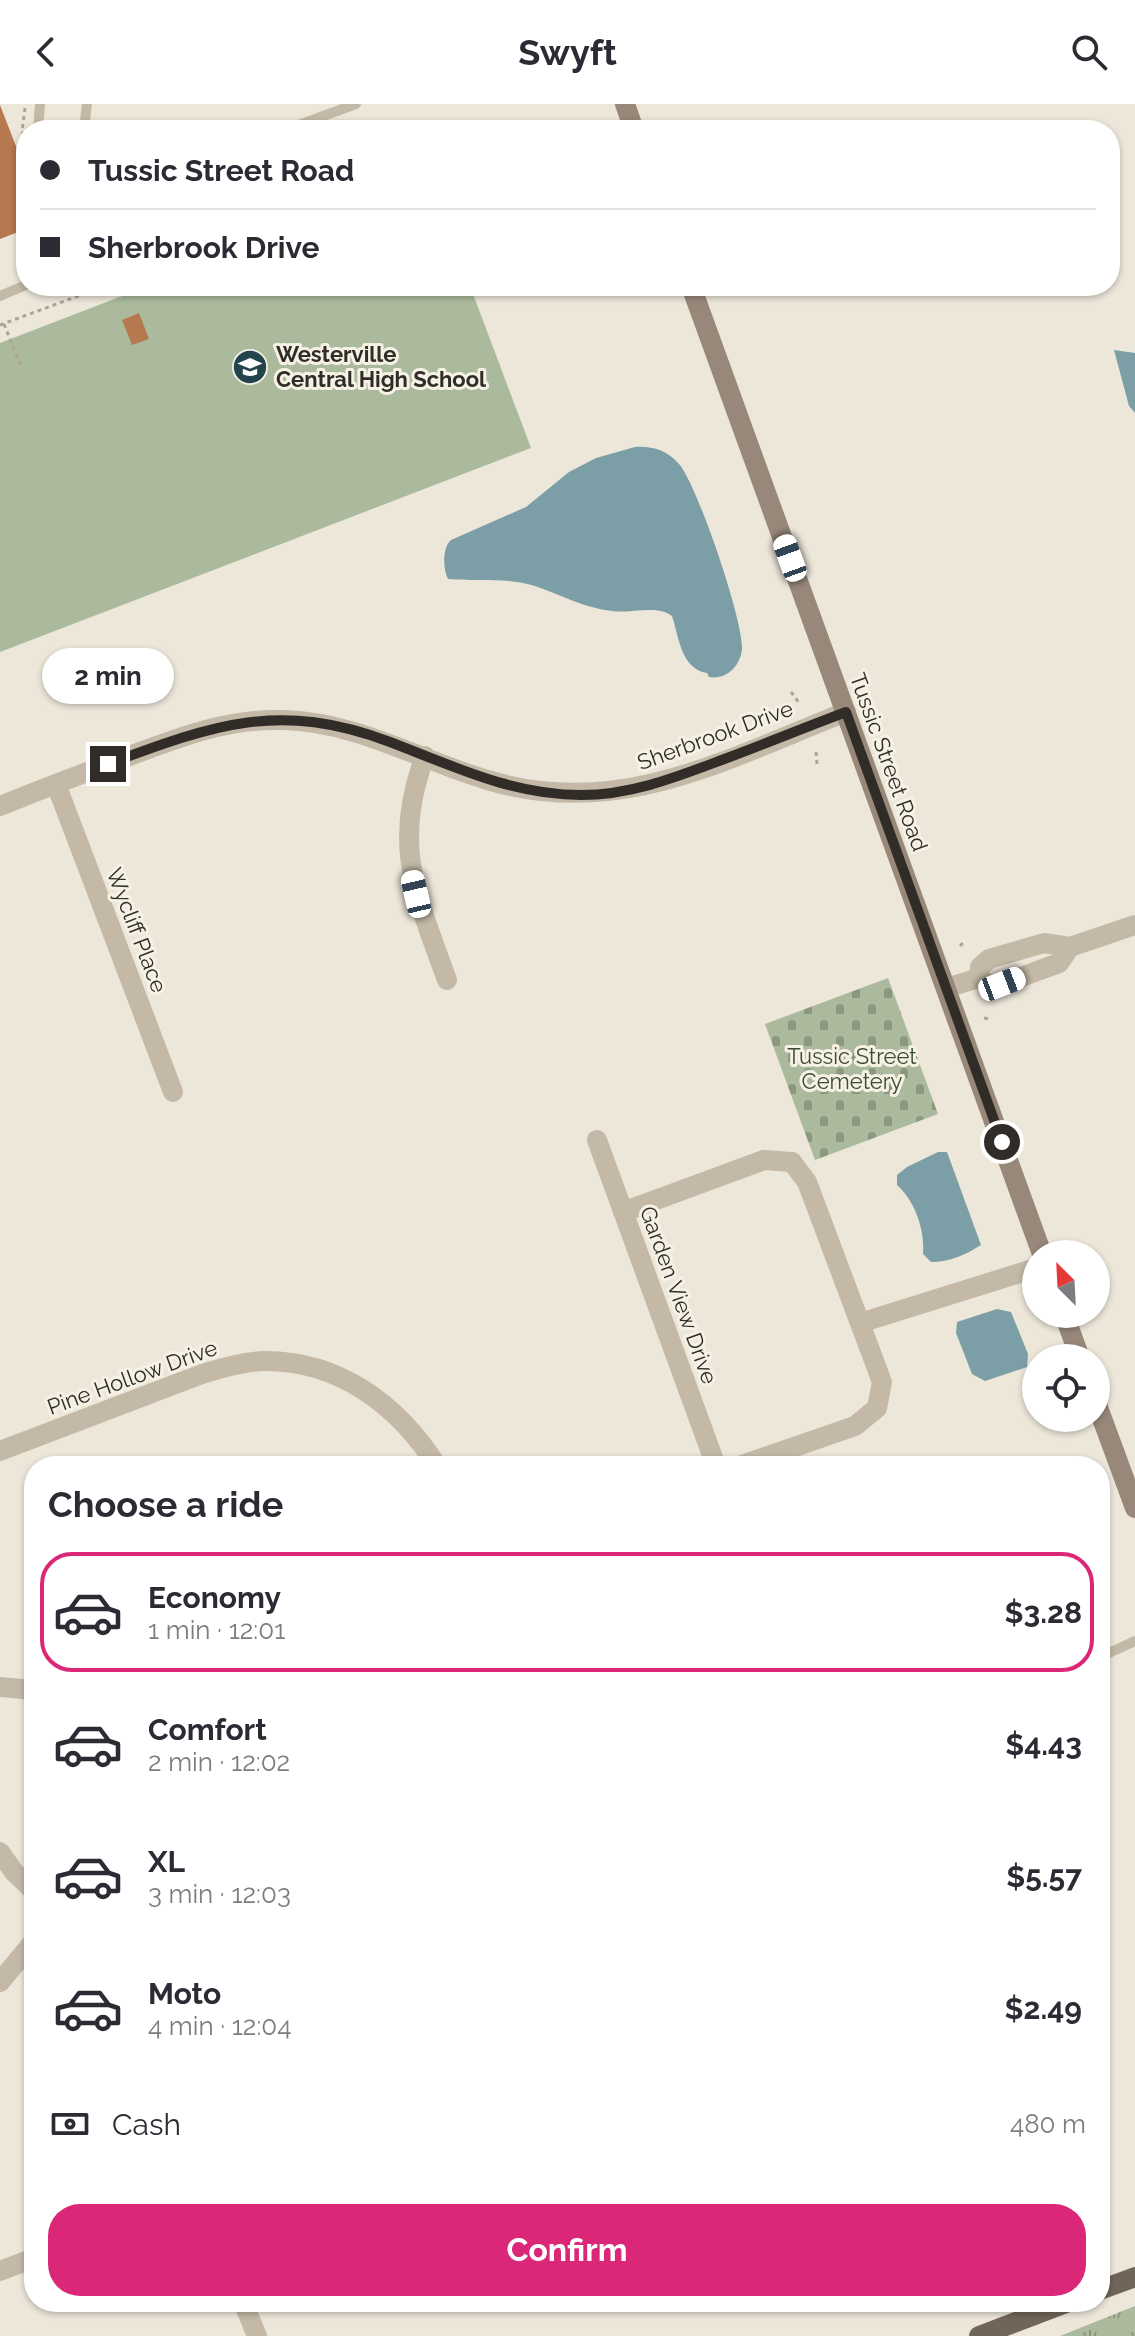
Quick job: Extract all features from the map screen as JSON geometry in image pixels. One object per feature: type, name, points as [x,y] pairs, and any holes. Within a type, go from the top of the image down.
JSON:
[{"type":"main road","name":"Tussic Street Road","points":[[695,296],[1037,1240]]},
{"type":"main road","points":[[1107,1432],[1135,1508]]},
{"type":"main road","points":[[1110,2286],[1135,2277]]},
{"type":"main road","points":[[979,2336],[1043,2312]]},
{"type":"street","name":"Sherbrook Drive","points":[[0,806],[187,734],[252,721],[323,723],[364,733],[488,781],[553,794],[620,792],[674,779],[846,712]]},
{"type":"street","points":[[425,756],[415,782],[407,838],[416,894],[447,980]]},
{"type":"street","name":"Wycliff Place","points":[[56,784],[173,1092]]},
{"type":"street","points":[[946,988],[979,978],[980,967],[989,959],[1044,943],[1070,947],[1135,925]]},
{"type":"street","name":"Garden View Drive","points":[[597,1140],[712,1456]]},
{"type":"street","points":[[623,1212],[764,1160],[792,1162],[807,1182],[882,1382],[877,1408],[855,1426],[768,1456]]},
{"type":"street","points":[[860,1323],[1022,1272]]},
{"type":"street","name":"Pine Hollow Drive","points":[[0,1451],[202,1374],[261,1361],[312,1368],[365,1390],[405,1422],[430,1456]]},
{"type":"street","points":[[0,1687],[24,1689]]},
{"type":"street","points":[[0,1852],[24,1882]]},
{"type":"street","points":[[0,1982],[24,1953]]},
{"type":"street","points":[[0,2271],[24,2262]]},
{"type":"street","points":[[247,2312],[257,2336]]},
{"type":"lane","points":[[312,120],[356,104]]},
{"type":"lane","points":[[1110,1652],[1135,1641]]},
{"type":"path","points":[[22,369],[2,325],[79,296]]},
{"type":"path","points":[[791,692],[799,703]]},
{"type":"path","points":[[816,752],[817,764]]},
{"type":"path","points":[[960,946],[964,942]]},
{"type":"green space","name":"Westerville Central High School","points":[[122,296],[474,296],[531,448],[0,652],[0,343]]},
{"type":"green space","name":"Tussic Street Cemetery","points":[[888,978],[938,1114],[815,1160],[765,1024]]},
{"type":"green space","points":[[1135,2306],[1135,2336],[1060,2336]]},
{"type":"water","points":[[1114,350],[1135,353],[1135,413],[1129,406]]},
{"type":"water","points":[[635,447],[659,450],[679,464],[707,524],[741,634],[741,655],[735,667],[721,676],[709,677],[686,659],[672,616],[666,612],[619,612],[582,604],[525,583],[448,579],[446,575],[445,553],[451,540],[526,507],[569,472],[596,458]]},
{"type":"water","points":[[938,1152],[947,1152],[981,1245],[957,1257],[931,1262],[923,1254],[918,1216],[897,1185],[897,1175]]},
{"type":"water","points":[[997,1309],[1011,1312],[1024,1344],[1022,1369],[985,1381],[972,1374],[956,1333],[957,1322]]},
{"type":"building","points":[[0,105],[16,146],[16,233],[0,239]]},
{"type":"building","points":[[139,313],[149,339],[132,345],[122,320]]},
{"type":"place","name":"Westerville Central High School","points":[[250,367]]},
{"type":"route","points":[[108,764],[187,734],[222,725],[283,720],[323,723],[353,730],[488,781],[553,794],[584,795],[620,792],[674,779],[846,712],[1002,1142]]}]
